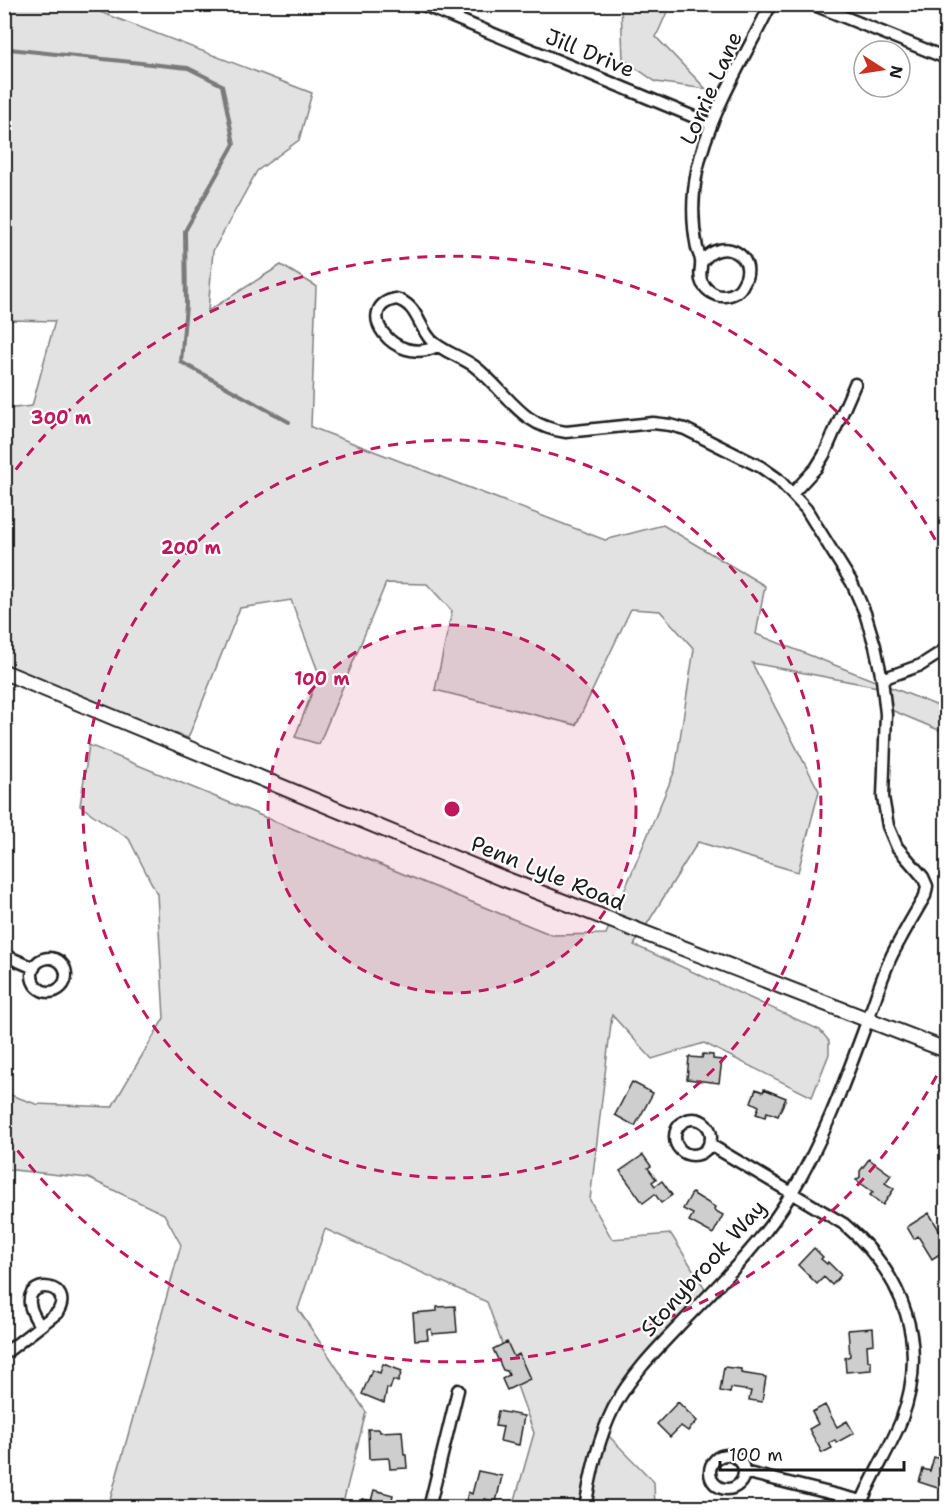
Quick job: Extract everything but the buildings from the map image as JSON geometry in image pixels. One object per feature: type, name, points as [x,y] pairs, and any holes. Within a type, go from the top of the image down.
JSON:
[{"type":"street","name":"Jill Drive","points":[[421,4],[711,124]]},
{"type":"street","name":"Lorrie Lane","points":[[702,262],[712,251],[723,248],[734,250],[746,263],[746,280],[742,288],[727,296],[718,296],[704,286],[700,278],[702,262],[695,232],[693,202],[696,173],[711,124],[771,4]]},
{"type":"street","points":[[812,4],[946,58]]},
{"type":"street","points":[[437,346],[420,351],[408,351],[398,347],[383,333],[377,321],[378,310],[383,304],[396,299],[410,305],[428,337],[437,346],[485,374],[525,416],[538,425],[566,432],[653,423],[670,425],[686,429],[761,467],[793,493],[806,508],[852,583],[872,634],[882,679],[921,665],[946,649]]},
{"type":"street","points":[[793,493],[825,455],[855,384]]},
{"type":"street","name":"Penn Lyle Road","points":[[4,672],[502,878],[946,1050]]},
{"type":"street","name":"Stonybrook Way","points":[[585,1508],[594,1461],[603,1432],[614,1407],[630,1381],[754,1246],[775,1221],[792,1193],[818,1143],[891,956],[925,896],[927,885],[923,877],[897,847],[888,826],[883,797],[886,714],[882,679]]},
{"type":"street","points":[[4,955],[34,968]]},
{"type":"street","points":[[709,1144],[844,1224],[862,1239],[889,1273],[906,1313],[913,1353],[912,1376],[901,1422],[861,1504],[744,1472]]},
{"type":"street","points":[[4,1354],[40,1326]]},
{"type":"street","points":[[429,1508],[458,1390]]},
{"type":"shaded area","points":[[5,5],[82,5],[312,93],[299,140],[257,171],[213,251],[208,311],[281,265],[316,286],[311,427],[605,540],[663,525],[765,586],[756,634],[946,709],[946,733],[884,707],[883,688],[752,663],[819,791],[798,872],[698,842],[634,945],[820,1030],[829,1041],[829,1054],[812,1097],[704,1043],[652,1059],[612,1015],[590,1200],[612,1239],[671,1234],[709,1295],[643,1364],[602,1429],[654,1482],[655,1507],[513,1507],[534,1433],[487,1302],[325,1229],[298,1309],[366,1412],[342,1507],[108,1507],[181,1245],[164,1214],[88,1178],[4,1169],[5,1093],[36,1104],[112,1107],[164,1018],[157,894],[129,839],[80,806],[89,745],[552,935],[606,934],[675,770],[694,649],[660,611],[631,609],[576,725],[435,690],[452,611],[427,584],[386,583],[319,744],[295,737],[319,674],[291,600],[240,608],[188,738],[5,672],[5,409],[32,406],[55,321],[11,320],[5,323]]},
{"type":"shaded area","points":[[621,5],[670,5],[656,37],[706,89],[656,82],[623,59]]},
{"type":"waterway","points":[[4,46],[9,49],[188,68],[222,85],[234,144],[185,231],[186,305],[181,362],[289,422]]}]
